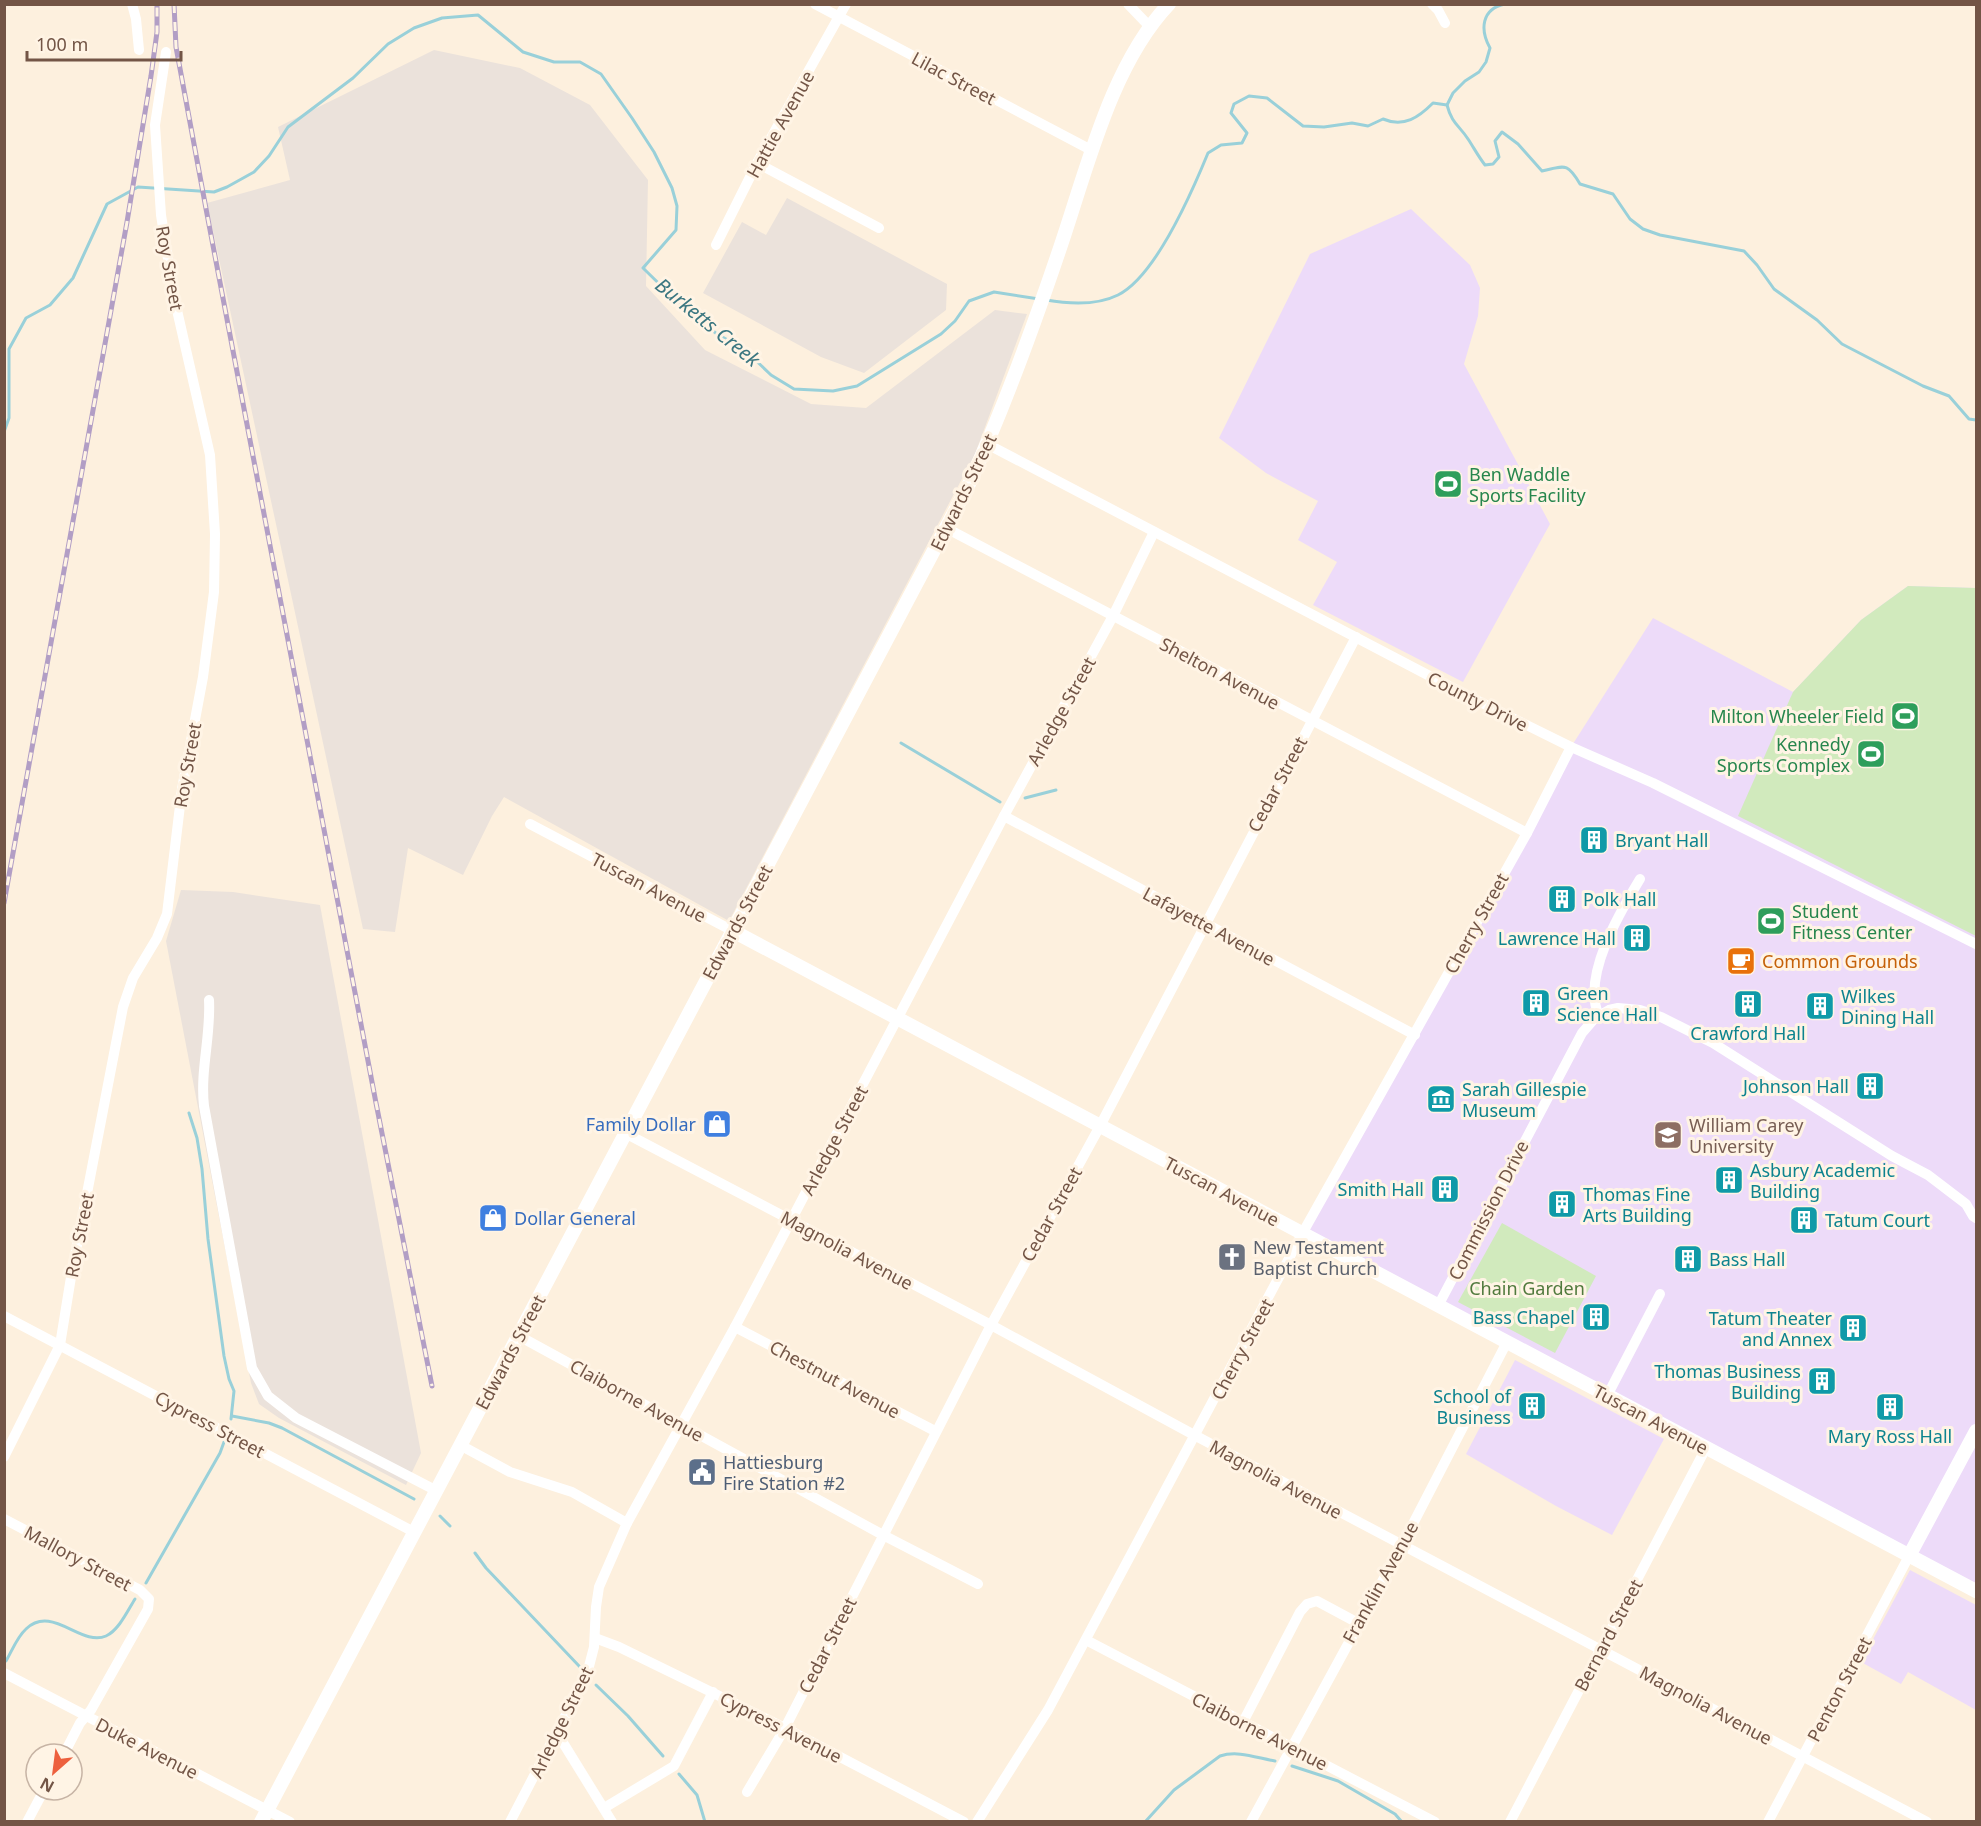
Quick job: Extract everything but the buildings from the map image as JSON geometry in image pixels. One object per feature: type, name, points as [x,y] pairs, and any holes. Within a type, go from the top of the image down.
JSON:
[{"type":"main road","name":"Edwards Street","points":[[264,1816],[946,528],[987,444],[1050,278],[1116,88],[1150,27],[1169,4]]},
{"type":"main road","name":"Tuscan Avenue","points":[[733,931],[1977,1592]]},
{"type":"main road","points":[[1909,1556],[1977,1431]]},
{"type":"street","points":[[132,4],[139,50]]},
{"type":"street","name":"Lilac Street","points":[[815,4],[1093,151]]},
{"type":"street","name":"Hattie Avenue","points":[[716,245],[757,163],[846,4]]},
{"type":"street","points":[[1128,4],[1150,27]]},
{"type":"street","points":[[1432,4],[1445,23]]},
{"type":"street","name":"Roy Street","points":[[4,1457],[60,1345],[123,1007],[133,978],[157,938],[167,914],[182,789],[203,677],[214,592],[215,534],[210,455],[174,297],[161,215],[156,113],[166,52]]},
{"type":"street","points":[[757,163],[879,228]]},
{"type":"street","name":"County Drive","points":[[987,444],[1571,747],[1653,783],[1977,944]]},
{"type":"street","name":"Shelton Avenue","points":[[946,528],[1527,834]]},
{"type":"street","name":"Arledge Street","points":[[510,1821],[587,1674],[593,1656],[599,1587],[627,1523],[735,1327],[1004,816],[1113,616],[1154,532]]},
{"type":"street","name":"Cedar Street","points":[[747,1792],[785,1728],[935,1431],[1100,1126],[1204,923],[1356,637]]},
{"type":"street","name":"Cherry Street","points":[[977,1821],[1030,1739],[1086,1640],[1302,1234],[1527,834],[1571,747]]},
{"type":"street","name":"Lafayette Avenue","points":[[1004,816],[1415,1035]]},
{"type":"street","name":"Tuscan Avenue","points":[[530,824],[733,931]]},
{"type":"street","points":[[1640,879],[1603,950],[1596,979],[1594,1007],[1599,1016],[1618,1008],[1651,1012],[1713,1043],[1972,1204],[1973,1216],[1977,1218]]},
{"type":"street","points":[[209,1000],[210,1018],[202,1080],[204,1106],[252,1368],[268,1396],[296,1418],[437,1491]]},
{"type":"street","name":"Commission Drive","points":[[1438,1306],[1582,1033],[1587,1025],[1599,1016]]},
{"type":"street","name":"Magnolia Avenue","points":[[625,1134],[1928,1821]]},
{"type":"street","points":[[1607,1396],[1660,1294]]},
{"type":"street","name":"Cypress Street","points":[[4,1316],[414,1532]]},
{"type":"street","name":"Chestnut Avenue","points":[[735,1327],[935,1431]]},
{"type":"street","name":"Claiborne Avenue","points":[[519,1336],[883,1535],[978,1584]]},
{"type":"street","name":"Franklin Avenue","points":[[1251,1821],[1402,1545],[1507,1342]]},
{"type":"street","points":[[460,1445],[510,1472],[572,1492],[627,1523]]},
{"type":"street","name":"Bernard Street","points":[[1510,1821],[1706,1448]]},
{"type":"street","name":"Mallory Street","points":[[4,1519],[140,1590],[149,1599],[148,1609],[86,1716]]},
{"type":"street","name":"Penton Street","points":[[1768,1821],[1909,1556]]},
{"type":"street","points":[[1243,1722],[1300,1612],[1307,1604],[1317,1601],[1358,1623]]},
{"type":"street","name":"Cypress Avenue","points":[[595,1638],[619,1647],[713,1692],[964,1821]]},
{"type":"street","name":"Claiborne Avenue","points":[[1086,1640],[1435,1821]]},
{"type":"street","name":"Duke Avenue","points":[[4,1673],[86,1716],[264,1816],[290,1821]]},
{"type":"street","points":[[604,1808],[674,1766],[713,1692]]},
{"type":"street","points":[[71,1742],[86,1716]]},
{"type":"street","points":[[557,1733],[612,1821]]},
{"type":"street","points":[[27,1821],[37,1802]]},
{"type":"shaded area","points":[[434,50],[520,68],[590,105],[648,180],[646,286],[705,350],[811,404],[866,408],[995,310],[1027,314],[975,454],[729,921],[504,797],[463,875],[408,848],[395,932],[363,929],[207,203],[290,180],[278,127]]},
{"type":"shaded area","points":[[787,198],[947,284],[946,310],[864,373],[821,357],[703,293],[742,222],[766,235]]},
{"type":"shaded area","points":[[1411,209],[1470,265],[1480,288],[1478,316],[1464,364],[1550,524],[1463,682],[1313,605],[1337,562],[1298,540],[1318,501],[1266,473],[1219,438],[1310,254]]},
{"type":"shaded area","name":"William Carey University","points":[[1908,586],[1976,588],[1976,1591],[1302,1234],[1571,747],[1653,618],[1793,692],[1861,620]]},
{"type":"shaded area","points":[[181,890],[233,892],[320,905],[421,1453],[406,1485],[279,1418],[259,1404],[251,1383],[166,941]]},
{"type":"shaded area","points":[[1515,1360],[1664,1439],[1612,1535],[1556,1506],[1466,1454]]},
{"type":"shaded area","points":[[1910,1570],[1976,1605],[1976,1710],[1908,1672],[1901,1684],[1861,1662]]},
{"type":"green space","name":"Kennedy Sports Complex","points":[[1908,586],[1976,588],[1976,936],[1738,816],[1793,692],[1861,620]]},
{"type":"green space","name":"Chain Garden","points":[[1502,1223],[1596,1276],[1555,1353],[1458,1302]]},
{"type":"waterway","name":"Burketts Creek","points":[[1046,300],[1073,303],[1101,301],[1118,295],[1132,285],[1159,252],[1183,210],[1208,153],[1221,145],[1242,143],[1247,133],[1231,113],[1234,104],[1249,96],[1267,98],[1303,126],[1324,127],[1352,123],[1368,126],[1383,119],[1398,122],[1411,120],[1433,103],[1447,105],[1453,93],[1479,72],[1486,62],[1490,48],[1484,27],[1487,15],[1491,10],[1505,4]]},
{"type":"waterway","name":"Burketts Creek","points":[[4,432],[9,418],[9,349],[26,318],[50,305],[73,278],[107,204],[138,187],[214,192],[227,187],[254,172],[269,156],[288,127],[353,78],[388,44],[414,28],[442,18],[478,15],[523,52],[554,62],[580,62],[601,74],[654,152],[672,188],[677,206],[676,230],[643,268],[687,311],[717,334],[744,349],[771,375],[794,389],[833,391],[857,386],[941,334],[955,321],[969,301],[994,292],[1039,299]]},
{"type":"waterway","points":[[1447,105],[1453,120],[1485,165],[1493,164],[1499,157],[1495,141],[1502,132],[1518,144],[1542,171],[1565,167],[1572,172],[1580,184],[1613,194],[1630,219],[1643,229],[1660,235],[1744,251],[1774,289],[1817,320],[1842,344],[1923,386],[1949,396],[1969,419],[1976,420]]},
{"type":"waterway","points":[[901,743],[1000,802]]},
{"type":"waterway","points":[[1025,798],[1056,790]]},
{"type":"waterway","points":[[189,1113],[197,1138],[202,1169],[208,1239],[224,1356],[234,1391],[231,1419]]},
{"type":"waterway","points":[[232,1416],[269,1423],[282,1428],[414,1499]]},
{"type":"waterway","points":[[146,1583],[220,1453],[224,1442]]},
{"type":"waterway","points":[[440,1516],[450,1526]]},
{"type":"waterway","points":[[475,1553],[486,1568],[580,1667]]},
{"type":"waterway","points":[[6,1661],[23,1632],[36,1623],[46,1621],[87,1636],[96,1638],[106,1636],[119,1625],[135,1599]]},
{"type":"waterway","points":[[596,1685],[628,1716],[663,1756]]},
{"type":"waterway","points":[[1145,1822],[1174,1790],[1220,1756],[1241,1754],[1275,1761]]},
{"type":"waterway","points":[[1292,1766],[1338,1781],[1395,1814],[1402,1822]]},
{"type":"waterway","points":[[679,1774],[697,1795],[705,1822]]},
{"type":"railway","points":[[4,903],[127,222],[151,76],[157,32],[157,4]]},
{"type":"railway","points":[[174,4],[176,47],[207,214],[432,1386]]},
{"type":"place","name":"Ben Waddle Sports Facility","points":[[1448,484]]},
{"type":"place","name":"Milton Wheeler Field","points":[[1905,716]]},
{"type":"place","name":"Kennedy Sports Complex","points":[[1871,754]]},
{"type":"place","name":"Bryant Hall","points":[[1594,840]]},
{"type":"place","name":"Polk Hall","points":[[1562,899]]},
{"type":"place","name":"Student Fitness Center","points":[[1771,921]]},
{"type":"place","name":"Lawrence Hall","points":[[1637,938]]},
{"type":"place","name":"Common Grounds","points":[[1741,961]]},
{"type":"place","name":"Green Science Hall","points":[[1536,1003]]},
{"type":"place","name":"Crawford Hall","points":[[1748,1004]]},
{"type":"place","name":"Wilkes Dining Hall","points":[[1820,1006]]},
{"type":"place","name":"Johnson Hall","points":[[1870,1086]]},
{"type":"place","name":"Sarah Gillespie Museum","points":[[1441,1099]]},
{"type":"place","name":"Family Dollar","points":[[717,1124]]},
{"type":"place","name":"William Carey University","points":[[1668,1135]]},
{"type":"place","name":"Asbury Academic Building","points":[[1729,1180]]},
{"type":"place","name":"Smith Hall","points":[[1445,1189]]},
{"type":"place","name":"Thomas Fine Arts Building","points":[[1562,1204]]},
{"type":"place","name":"Dollar General","points":[[493,1218]]},
{"type":"place","name":"Tatum Court","points":[[1804,1220]]},
{"type":"place","name":"New Testament Baptist Church","points":[[1232,1257]]},
{"type":"place","name":"Bass Hall","points":[[1688,1259]]},
{"type":"place","name":"Bass Chapel","points":[[1596,1317]]},
{"type":"place","name":"Tatum Theater and Annex","points":[[1853,1328]]},
{"type":"place","name":"Thomas Business Building","points":[[1822,1381]]},
{"type":"place","name":"School of Business","points":[[1532,1406]]},
{"type":"place","name":"Mary Ross Hall","points":[[1890,1407]]},
{"type":"place","name":"Hattiesburg Fire Station #2","points":[[702,1472]]}]
